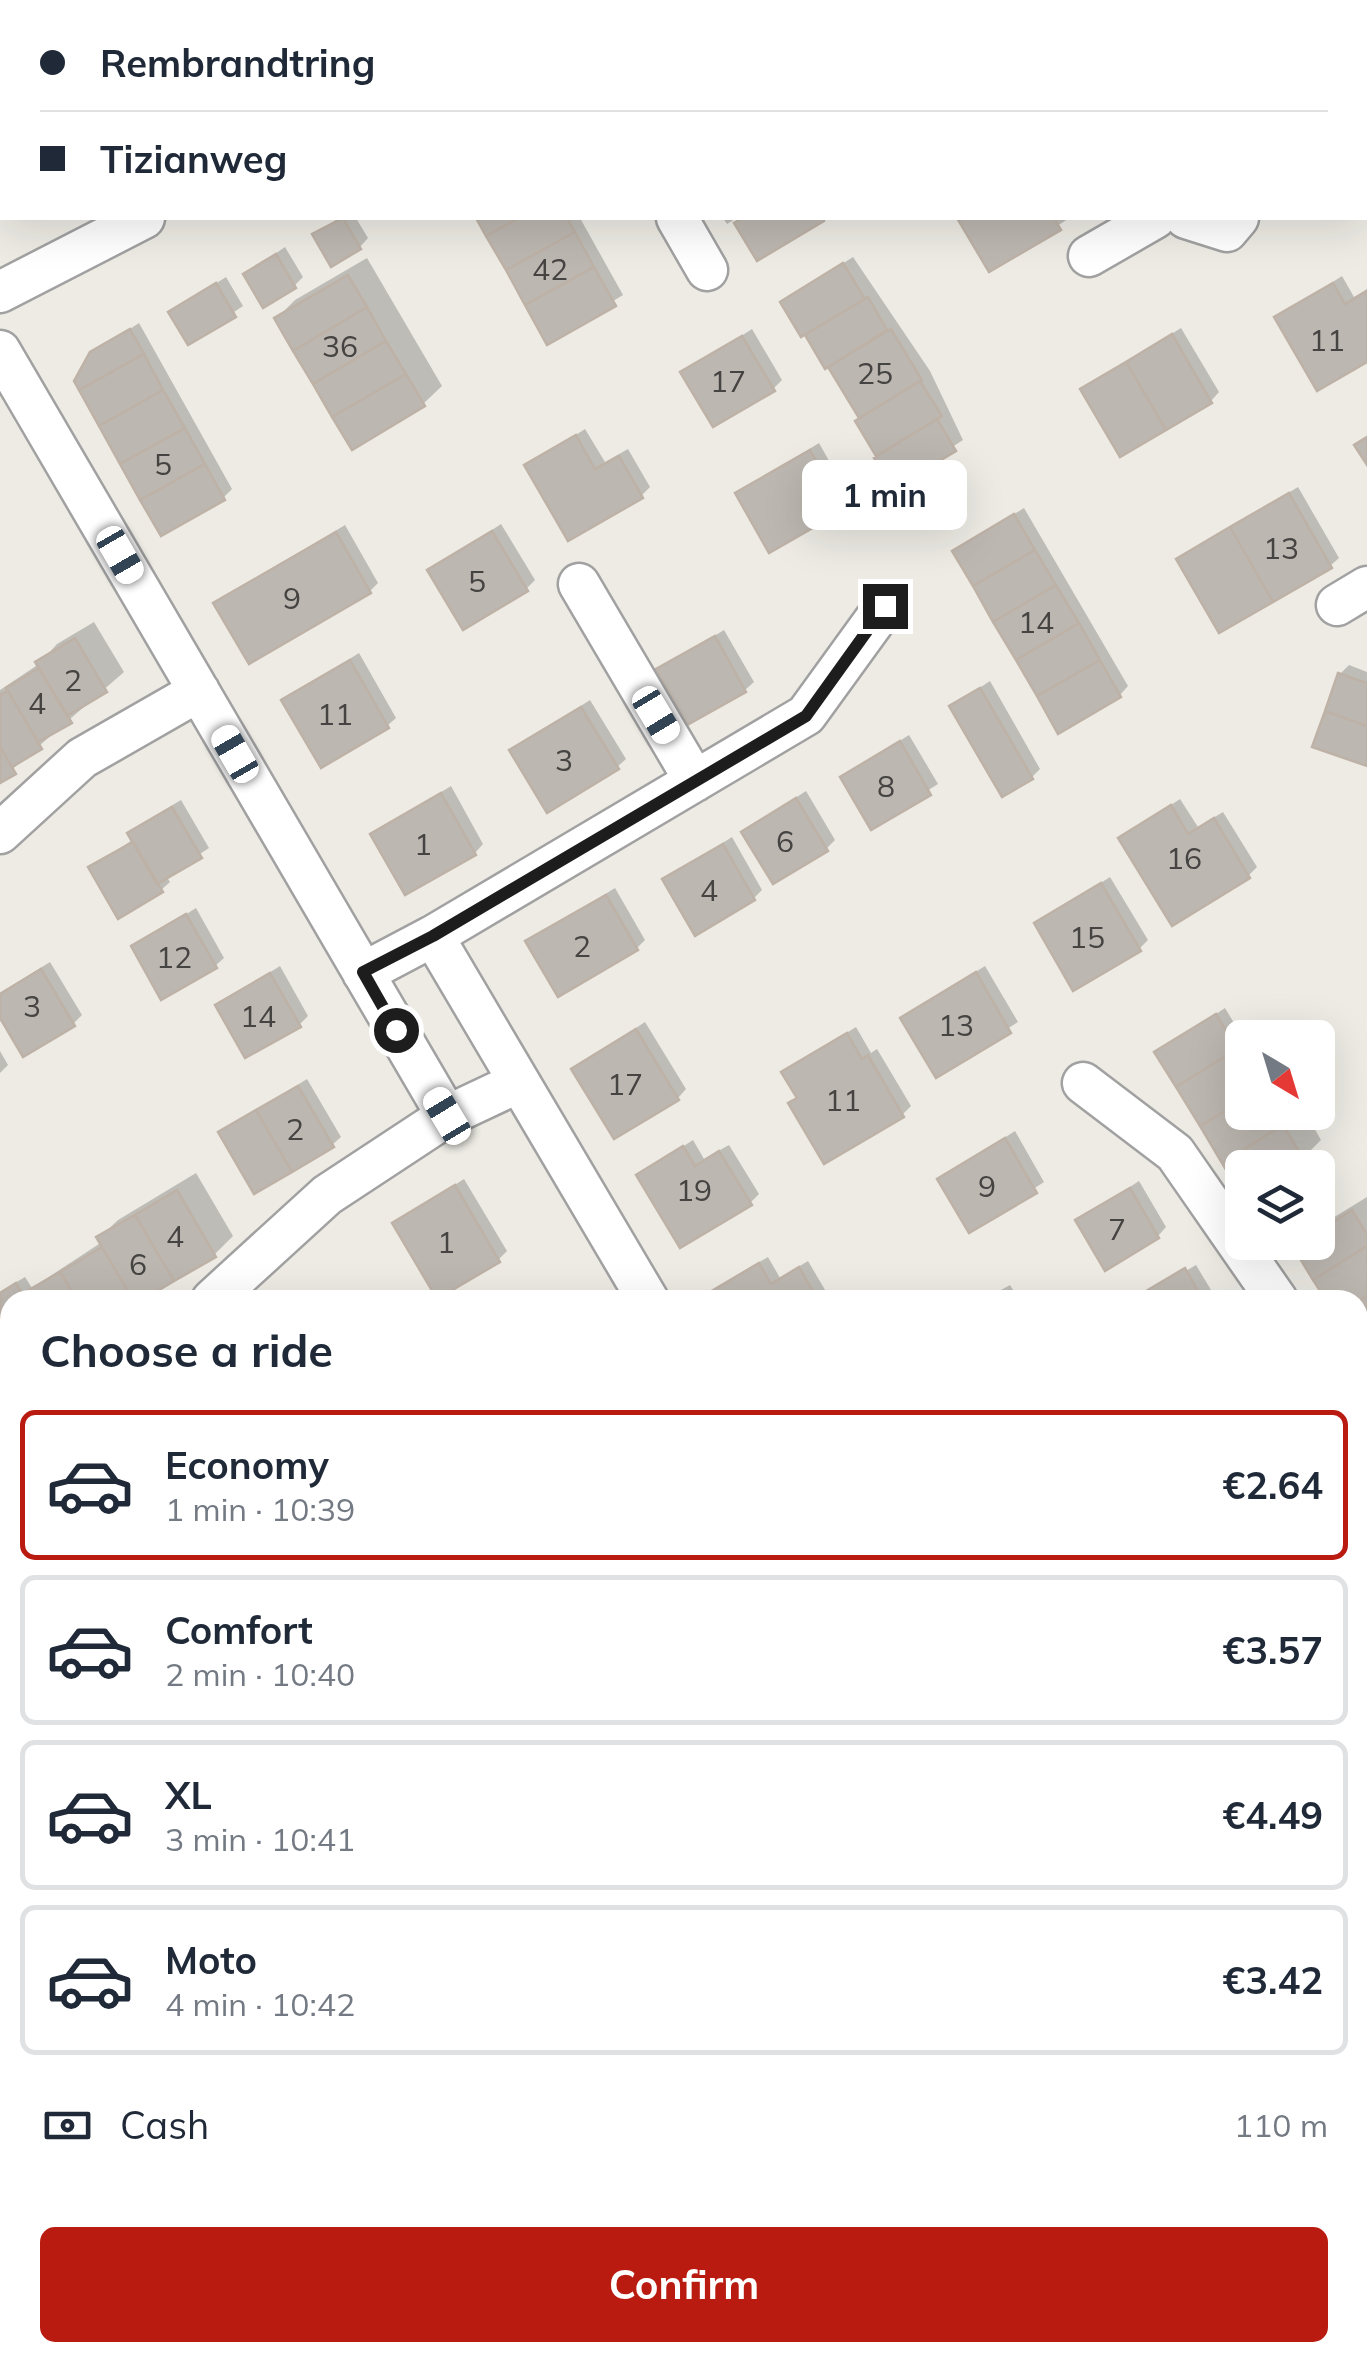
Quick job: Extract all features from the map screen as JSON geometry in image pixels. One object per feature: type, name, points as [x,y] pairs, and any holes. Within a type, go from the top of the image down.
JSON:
[{"type":"street","points":[[0,292],[140,220]]},
{"type":"street","points":[[677,220],[707,270]]},
{"type":"street","points":[[1089,256],[1151,220]]},
{"type":"street","points":[[1202,220],[1233,224]]},
{"type":"street","points":[[0,351],[447,1116]]},
{"type":"street","points":[[579,584],[695,781]]},
{"type":"street","points":[[363,972],[433,936],[806,716],[885,606]]},
{"type":"street","points":[[0,833],[82,758],[199,691]]},
{"type":"street","points":[[433,936],[642,1290]]},
{"type":"street","points":[[223,1290],[327,1195],[447,1116],[520,1082]]},
{"type":"street","points":[[1083,1082],[1175,1153],[1270,1290]]},
{"type":"building","points":[[344,220],[361,249],[331,267],[312,234]]},
{"type":"building","points":[[477,220],[515,220],[486,236]]},
{"type":"building","points":[[515,220],[568,220],[575,232],[506,270],[486,236]]},
{"type":"building","points":[[739,220],[824,221],[757,261],[734,223]]},
{"type":"building","points":[[958,220],[1055,220],[1061,230],[989,272]]},
{"type":"building","points":[[575,232],[594,267],[525,305],[506,270]]},
{"type":"building","points":[[276,254],[296,288],[263,308],[243,274]]},
{"type":"building","points":[[843,263],[865,299],[801,337],[780,302]]},
{"type":"building","points":[[594,267],[616,306],[547,345],[525,305]]},
{"type":"building","points":[[348,275],[367,307],[293,351],[274,318]]},
{"type":"building","points":[[216,283],[236,317],[188,345],[168,312]]},
{"type":"building","points":[[1333,283],[1345,304],[1367,291],[1367,362],[1317,391],[1274,317]]},
{"type":"building","points":[[868,297],[887,330],[825,369],[805,335]]},
{"type":"building","points":[[367,307],[386,341],[313,384],[293,351]]},
{"type":"building","points":[[130,329],[144,354],[79,390],[74,381],[90,352]]},
{"type":"building","points":[[891,329],[922,380],[859,418],[828,367]]},
{"type":"building","points":[[1172,334],[1212,403],[1166,430],[1126,362]]},
{"type":"building","points":[[742,336],[775,391],[713,427],[680,372]]},
{"type":"building","points":[[386,341],[406,374],[332,417],[313,384]]},
{"type":"building","points":[[144,354],[163,390],[99,426],[79,390]]},
{"type":"building","points":[[1126,362],[1166,430],[1120,457],[1080,389]]},
{"type":"building","points":[[406,374],[425,406],[352,450],[332,417]]},
{"type":"building","points":[[920,381],[942,416],[876,456],[855,421]]},
{"type":"building","points":[[163,390],[185,428],[120,464],[99,426]]},
{"type":"building","points":[[937,419],[956,451],[892,489],[874,458]]},
{"type":"building","points":[[185,428],[205,464],[140,500],[120,464]]},
{"type":"building","points":[[576,435],[595,469],[619,456],[643,498],[568,541],[524,465]]},
{"type":"building","points":[[1367,437],[1367,465],[1354,445]]},
{"type":"building","points":[[810,450],[844,510],[769,553],[735,493]]},
{"type":"building","points":[[205,464],[225,500],[161,536],[140,500]]},
{"type":"building","points":[[1289,493],[1332,568],[1273,602],[1230,527]]},
{"type":"building","points":[[1014,514],[1035,550],[973,586],[952,551]]},
{"type":"building","points":[[1230,527],[1273,602],[1219,633],[1176,559]]},
{"type":"building","points":[[492,531],[528,591],[463,630],[427,570]]},
{"type":"building","points":[[336,532],[371,593],[249,664],[213,603]]},
{"type":"building","points":[[1035,550],[1056,585],[993,622],[973,586]]},
{"type":"building","points":[[1056,585],[1079,623],[1016,660],[993,622]]},
{"type":"building","points":[[1079,623],[1100,660],[1037,696],[1016,660]]},
{"type":"building","points":[[715,636],[746,692],[687,725],[656,669]]},
{"type":"building","points":[[75,638],[107,692],[67,716],[35,662]]},
{"type":"building","points":[[350,660],[389,728],[321,768],[281,700]]},
{"type":"building","points":[[1100,660],[1121,697],[1058,734],[1037,696]]},
{"type":"building","points":[[39,668],[72,723],[38,742],[6,688]]},
{"type":"building","points":[[1338,673],[1367,683],[1367,726],[1325,711]]},
{"type":"building","points":[[980,688],[1033,779],[1002,797],[949,706]]},
{"type":"building","points":[[8,691],[42,749],[12,767],[0,747],[0,695]]},
{"type":"building","points":[[581,707],[619,769],[547,813],[509,750]]},
{"type":"building","points":[[1325,711],[1367,726],[1367,766],[1312,747]]},
{"type":"building","points":[[900,741],[931,795],[871,830],[840,777]]},
{"type":"building","points":[[0,747],[16,774],[0,783]]},
{"type":"building","points":[[441,793],[476,855],[405,895],[370,834]]},
{"type":"building","points":[[796,798],[828,851],[773,884],[741,832]]},
{"type":"building","points":[[1171,805],[1188,834],[1214,818],[1250,878],[1172,926],[1118,838]]},
{"type":"building","points":[[172,807],[202,858],[157,884],[127,833]]},
{"type":"building","points":[[133,842],[163,892],[118,919],[88,867]]},
{"type":"building","points":[[723,844],[755,900],[695,936],[662,879]]},
{"type":"building","points":[[1101,883],[1141,951],[1073,991],[1034,923]]},
{"type":"building","points":[[606,895],[638,950],[558,997],[525,941]]},
{"type":"building","points":[[186,914],[217,968],[161,1000],[131,946]]},
{"type":"building","points":[[41,969],[75,1026],[23,1057],[0,1018],[0,994]]},
{"type":"building","points":[[976,972],[1011,1033],[936,1078],[900,1018]]},
{"type":"building","points":[[270,973],[301,1027],[245,1058],[215,1005]]},
{"type":"building","points":[[1216,1014],[1225,1029],[1225,1056],[1176,1087],[1154,1052]]},
{"type":"building","points":[[636,1029],[679,1100],[614,1139],[571,1069]]},
{"type":"building","points":[[847,1033],[862,1059],[868,1055],[904,1117],[824,1164],[788,1103],[797,1098],[781,1072]]},
{"type":"building","points":[[1225,1056],[1225,1111],[1200,1126],[1176,1087]]},
{"type":"building","points":[[298,1086],[334,1147],[292,1172],[256,1110]]},
{"type":"building","points":[[256,1110],[292,1172],[254,1194],[218,1132]]},
{"type":"building","points":[[1225,1111],[1225,1130],[1275,1130],[1243,1150],[1225,1150],[1222,1163],[1200,1126]]},
{"type":"building","points":[[1275,1130],[1286,1130],[1298,1150],[1243,1150]]},
{"type":"building","points":[[1005,1138],[1037,1193],[969,1233],[937,1179]]},
{"type":"building","points":[[683,1146],[695,1166],[719,1151],[752,1205],[680,1248],[636,1175]]},
{"type":"building","points":[[455,1185],[500,1262],[452,1290],[432,1290],[392,1223]]},
{"type":"building","points":[[1130,1188],[1159,1238],[1105,1271],[1075,1220]]},
{"type":"building","points":[[177,1190],[216,1257],[174,1281],[135,1215]]},
{"type":"building","points":[[1352,1210],[1367,1234],[1367,1246],[1313,1280],[1301,1260],[1335,1260],[1335,1221]]},
{"type":"building","points":[[135,1215],[174,1281],[159,1290],[127,1290],[96,1237]]},
{"type":"building","points":[[1367,1246],[1367,1290],[1320,1290],[1313,1280]]},
{"type":"building","points":[[102,1247],[127,1290],[71,1290],[60,1272]]},
{"type":"building","points":[[759,1263],[771,1284],[799,1267],[812,1290],[713,1290]]},
{"type":"building","points":[[1185,1268],[1197,1290],[1148,1290]]},
{"type":"building","points":[[60,1272],[71,1290],[29,1290]]},
{"type":"route","points":[[396,1030],[363,972],[433,936],[806,716],[885,606]]}]
